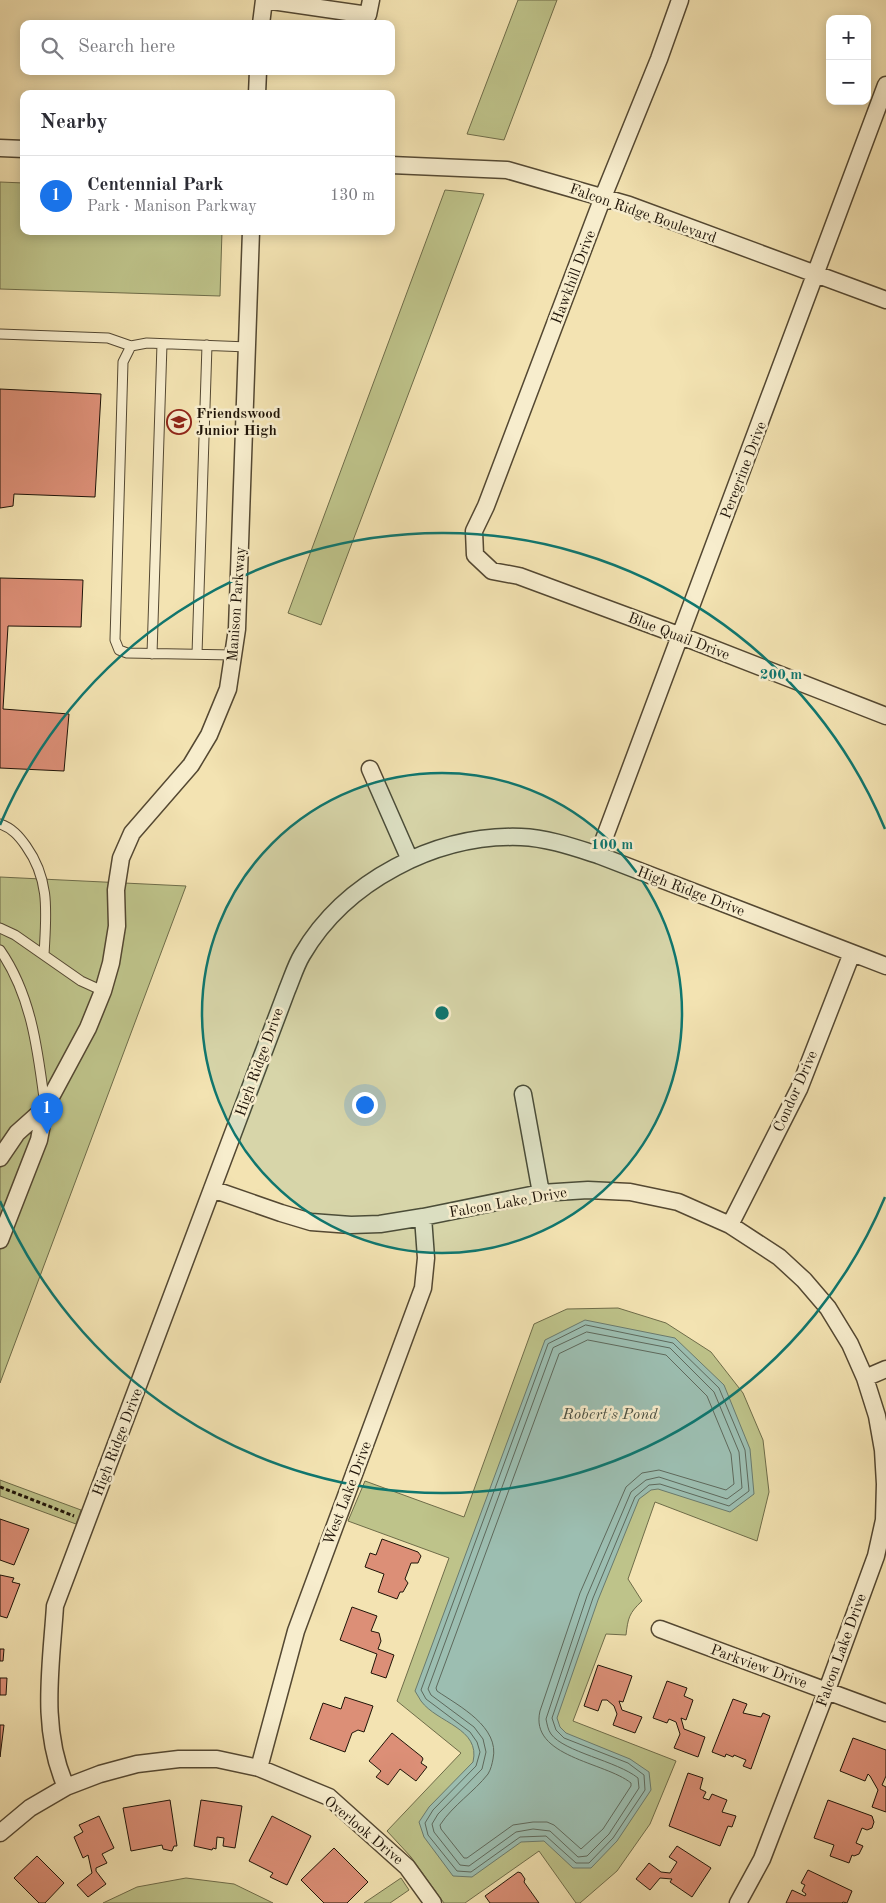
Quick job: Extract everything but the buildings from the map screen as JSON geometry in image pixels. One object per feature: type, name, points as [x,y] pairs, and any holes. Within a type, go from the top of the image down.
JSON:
[{"type":"street","points":[[262,20],[264,0],[369,7]]},
{"type":"street","name":"Hawkhill Drive","points":[[476,555],[474,530],[486,506],[603,197],[659,59],[680,0]]},
{"type":"street","points":[[257,90],[258,75]]},
{"type":"street","name":"Peregrine Drive","points":[[598,855],[886,86]]},
{"type":"street","points":[[0,148],[20,149]]},
{"type":"street","name":"Falcon Ridge Boulevard","points":[[395,165],[507,170],[603,197],[886,300]]},
{"type":"street","name":"Manison Parkway","points":[[0,1240],[39,1140],[45,1108],[88,1028],[103,991],[111,963],[117,926],[116,890],[121,858],[132,833],[191,765],[209,735],[228,689],[237,629],[251,235]]},
{"type":"street","name":"Blue Quail Drive","points":[[476,555],[492,570],[519,576],[681,636],[886,716]]},
{"type":"street","points":[[370,769],[410,860]]},
{"type":"street","name":"High Ridge Drive","points":[[66,1787],[54,1755],[48,1711],[55,1606],[287,990],[302,955],[322,927],[345,902],[374,879],[410,860],[445,846],[480,839],[521,837],[555,841],[598,855],[886,966]]},
{"type":"street","name":"Condor Drive","points":[[730,1225],[799,1089],[852,953]]},
{"type":"street","points":[[523,1094],[541,1193]]},
{"type":"street","name":"Manison Parkway","points":[[0,1158],[17,1133],[45,1108]]},
{"type":"street","name":"Falcon Lake Drive","points":[[212,1189],[312,1222],[351,1225],[371,1225],[423,1217],[541,1193],[588,1190],[630,1192],[678,1202],[730,1225],[779,1256],[804,1280],[828,1308],[850,1344],[865,1378],[876,1416],[883,1450],[885,1484],[884,1520],[876,1556],[827,1690],[762,1859],[738,1903]]},
{"type":"street","name":"West Lake Drive","points":[[259,1768],[296,1631],[423,1288],[426,1258],[423,1217]]},
{"type":"street","points":[[865,1378],[886,1369]]},
{"type":"street","name":"Parkview Drive","points":[[660,1629],[827,1690],[886,1714]]},
{"type":"street","name":"Overlook Drive","points":[[0,1833],[30,1808],[66,1787],[100,1774],[138,1764],[178,1758],[218,1759],[259,1768],[328,1797],[407,1867],[433,1903]]},
{"type":"lane","points":[[0,334],[108,338],[131,346],[147,343],[248,347]]},
{"type":"lane","points":[[152,654],[162,344]]},
{"type":"lane","points":[[197,654],[207,345]]},
{"type":"lane","points":[[131,346],[123,362],[115,640],[119,650],[127,653],[234,655]]},
{"type":"lane","points":[[0,824],[17,833],[32,855],[42,875],[47,904],[44,955]]},
{"type":"lane","points":[[0,928],[15,935],[81,981],[103,991]]},
{"type":"lane","points":[[0,950],[25,998],[38,1052],[45,1108]]},
{"type":"path","points":[[0,1488],[78,1517]]},
{"type":"green space","points":[[518,0],[557,0],[504,140],[467,134]]},
{"type":"green space","points":[[0,182],[20,183],[20,235],[222,235],[220,296],[0,289]]},
{"type":"green space","points":[[445,190],[484,194],[321,625],[288,613]]},
{"type":"green space","points":[[0,877],[186,886],[0,1383]]},
{"type":"green space","points":[[618,1308],[666,1323],[711,1352],[743,1393],[763,1440],[769,1492],[757,1541],[655,1502],[628,1579],[642,1601],[630,1616],[626,1635],[606,1634],[573,1721],[676,1761],[650,1824],[617,1871],[580,1903],[576,1903],[539,1851],[465,1903],[444,1903],[411,1857],[387,1831],[461,1753],[397,1701],[449,1558],[348,1521],[365,1481],[464,1517],[534,1324],[567,1309]]},
{"type":"green space","points":[[0,1480],[81,1510],[76,1524],[0,1496]]},
{"type":"green space","points":[[186,1878],[234,1884],[273,1903],[103,1903],[137,1887]]},
{"type":"green space","points":[[401,1878],[409,1890],[390,1903],[364,1903]]},
{"type":"water","name":"Robert's Pond","points":[[585,1320],[675,1338],[724,1385],[750,1449],[754,1494],[730,1512],[658,1489],[651,1490],[639,1499],[598,1600],[557,1718],[560,1727],[566,1733],[630,1759],[649,1772],[651,1790],[617,1841],[591,1868],[573,1868],[544,1841],[521,1842],[472,1877],[453,1876],[424,1837],[419,1822],[429,1807],[473,1762],[474,1751],[471,1741],[456,1727],[428,1709],[415,1691],[545,1340]]},
{"type":"place","name":"Friendswood Junior High","points":[[179,422]]},
{"type":"place","name":"Centennial Park","points":[[47,1134]]}]
